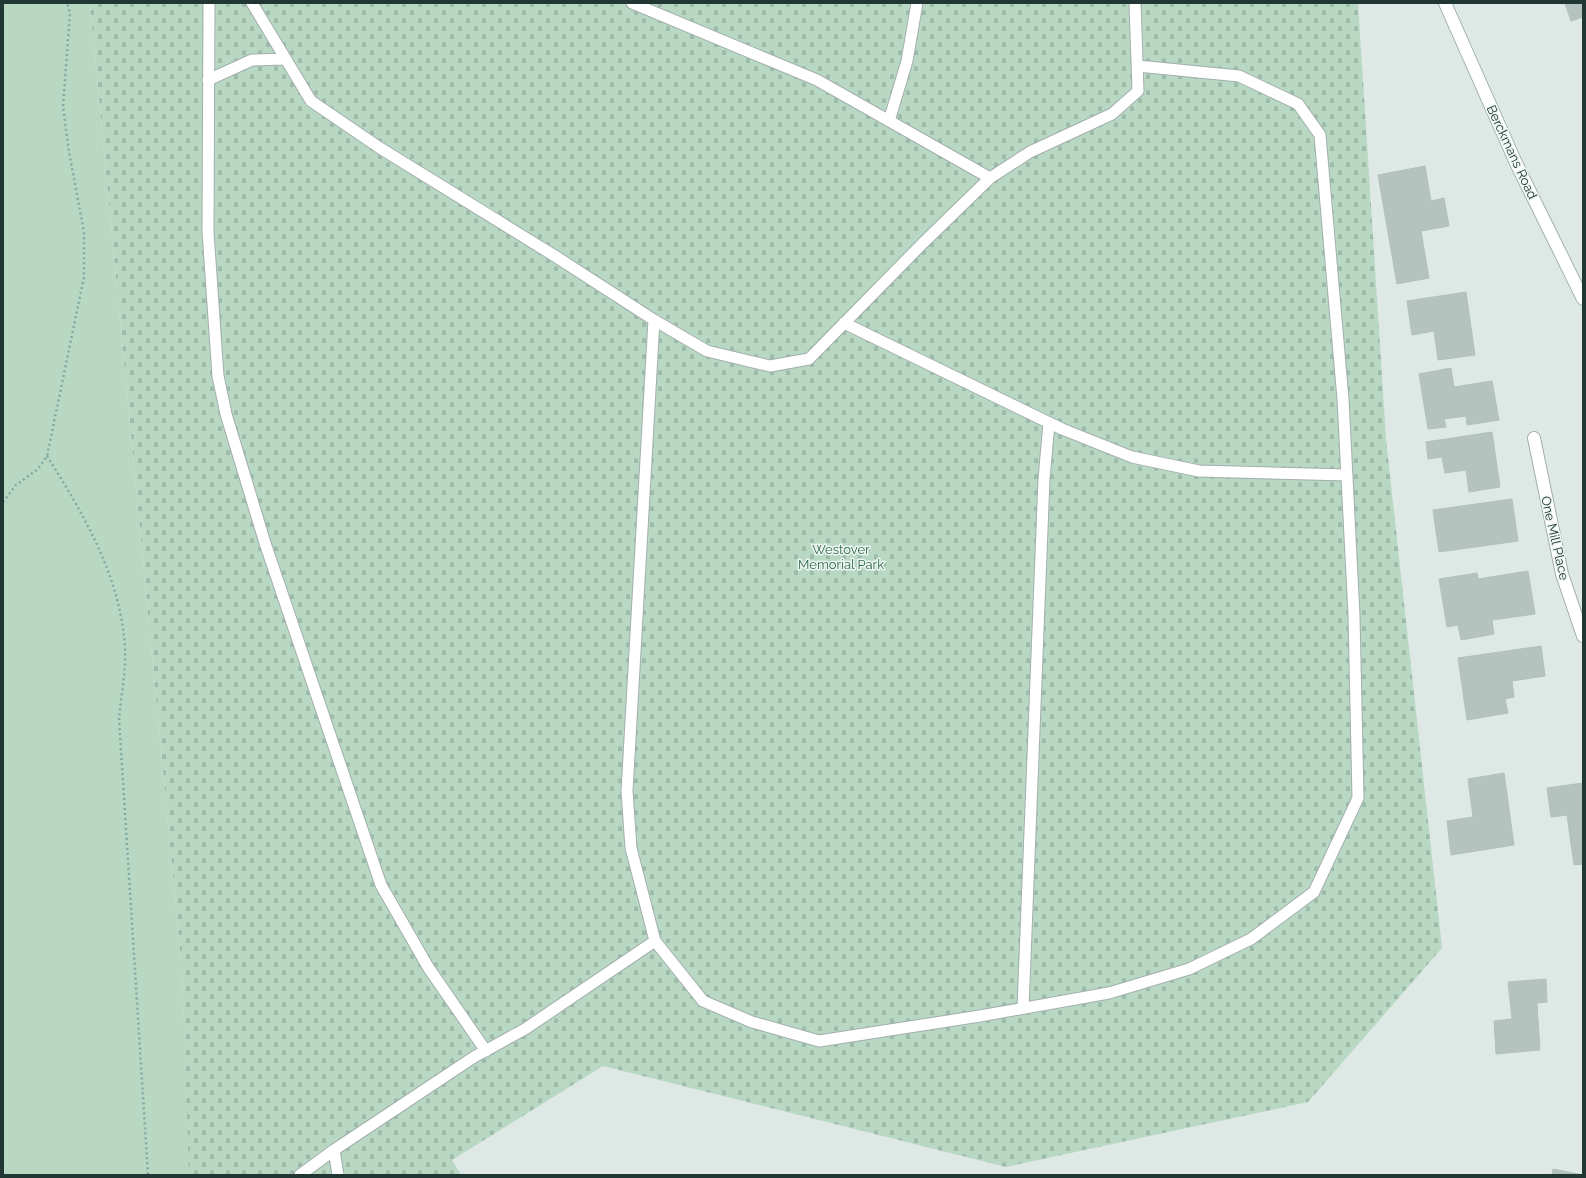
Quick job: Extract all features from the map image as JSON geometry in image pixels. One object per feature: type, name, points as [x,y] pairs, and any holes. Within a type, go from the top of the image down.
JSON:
[{"type":"main road","name":"Berckmans Road","points":[[1445,3],[1516,163],[1583,298]]},
{"type":"main road","name":"One Mill Place","points":[[1534,438],[1562,574],[1583,636]]},
{"type":"lane","points":[[209,3],[208,232],[218,376],[226,414],[265,543],[381,885],[428,967],[486,1051]]},
{"type":"lane","points":[[252,3],[311,101],[380,148],[558,258],[654,320],[707,351],[770,366],[809,359],[990,178],[1030,152],[1112,114],[1138,91],[1135,3]]},
{"type":"lane","points":[[889,121],[907,60],[918,3]]},
{"type":"lane","points":[[637,4],[817,80],[990,178]]},
{"type":"lane","points":[[208,80],[252,60],[285,59]]},
{"type":"lane","points":[[654,320],[627,791],[631,848],[655,941],[703,1001],[752,1022],[819,1041],[1109,993],[1189,969],[1251,939],[1314,892],[1358,798],[1354,615],[1347,475],[1342,392],[1320,135],[1298,104],[1239,76],[1138,66]]},
{"type":"lane","points":[[844,323],[1049,423],[1132,457],[1199,471],[1347,475]]},
{"type":"lane","points":[[1023,1008],[1044,479],[1049,423]]},
{"type":"lane","points":[[300,1175],[334,1150],[474,1057],[525,1029],[655,941]]},
{"type":"lane","points":[[334,1150],[338,1175]]},
{"type":"path","points":[[3,502],[16,485],[38,469],[47,456],[84,277],[84,232],[69,152],[63,107],[70,12],[67,3]]},
{"type":"path","points":[[47,456],[74,498],[102,552],[118,599],[125,649],[119,719],[128,883],[148,1175]]},
{"type":"green space","points":[[3,3],[90,3],[182,970],[190,1175],[3,1175]]},
{"type":"green space","name":"Westover Memorial Park","points":[[90,3],[1358,3],[1386,439],[1442,948],[1308,1102],[1006,1167],[603,1066],[452,1160],[461,1175],[189,1175],[182,970]]},
{"type":"building","points":[[1565,3],[1583,3],[1583,17],[1571,21]]},
{"type":"building","points":[[1425,166],[1431,201],[1444,198],[1449,226],[1421,231],[1429,278],[1397,284],[1378,175]]},
{"type":"building","points":[[1466,292],[1475,355],[1438,360],[1434,331],[1412,335],[1407,301]]},
{"type":"building","points":[[1451,368],[1454,387],[1492,381],[1499,420],[1467,425],[1466,416],[1444,419],[1446,427],[1428,429],[1419,374]]},
{"type":"building","points":[[1492,432],[1500,487],[1469,492],[1466,470],[1445,473],[1442,457],[1428,459],[1426,442]]},
{"type":"building","points":[[1512,499],[1518,541],[1439,552],[1433,510]]},
{"type":"building","points":[[1528,571],[1535,614],[1492,620],[1494,634],[1461,640],[1458,625],[1447,627],[1439,579],[1477,573],[1478,579]]},
{"type":"building","points":[[1541,646],[1545,676],[1512,681],[1514,697],[1505,699],[1508,713],[1467,720],[1458,658]]},
{"type":"building","points":[[1504,773],[1514,845],[1451,855],[1447,821],[1473,817],[1468,779]]},
{"type":"building","points":[[1583,783],[1583,864],[1574,865],[1567,815],[1551,817],[1547,788]]},
{"type":"building","points":[[1546,979],[1547,1002],[1537,1003],[1540,1050],[1496,1054],[1494,1021],[1512,1019],[1508,982]]},
{"type":"building","points":[[1553,1169],[1583,1175],[1552,1175]]}]
